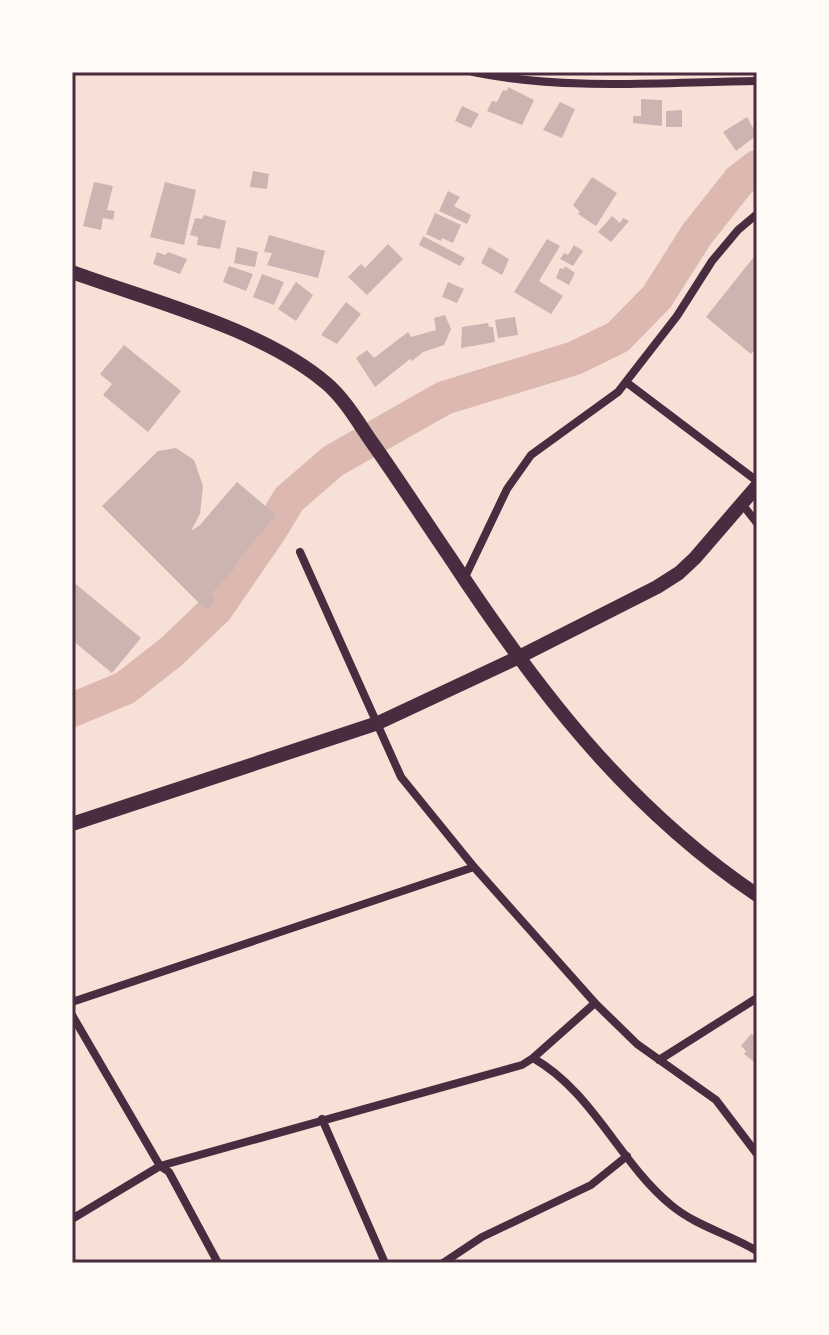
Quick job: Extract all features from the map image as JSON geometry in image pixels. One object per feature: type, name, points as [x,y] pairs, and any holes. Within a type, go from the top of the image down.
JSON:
[{"type":"street","points":[[473,72],[532,82],[757,81]]},
{"type":"street","points":[[464,579],[507,489],[531,455],[618,392],[677,316],[712,261],[738,230],[757,214]]},
{"type":"street","points":[[73,275],[172,307],[279,350],[328,385],[390,467],[517,658],[600,759],[662,819],[733,879],[757,895]]},
{"type":"street","points":[[72,824],[378,723],[517,658],[679,573],[742,504],[757,483],[626,382]]},
{"type":"street","points":[[742,504],[757,523]]},
{"type":"street","points":[[300,552],[401,777],[474,867],[595,1003],[637,1044],[716,1100],[757,1154]]},
{"type":"street","points":[[72,1002],[474,867]]},
{"type":"street","points":[[659,1060],[757,998]]},
{"type":"street","points":[[72,1219],[160,1166],[522,1065],[595,1003]]},
{"type":"street","points":[[72,1015],[160,1166],[169,1172],[218,1263]]},
{"type":"street","points":[[533,1058],[570,1084],[669,1204],[690,1218],[757,1251]]},
{"type":"street","points":[[322,1119],[385,1263]]},
{"type":"street","points":[[443,1263],[482,1237],[591,1185],[627,1156]]},
{"type":"building","points":[[508,87],[534,100],[522,125],[487,111],[492,101],[497,102]]},
{"type":"building","points":[[641,99],[662,100],[662,126],[633,123],[633,116],[641,116]]},
{"type":"building","points":[[560,102],[575,109],[562,138],[543,130]]},
{"type":"building","points":[[462,106],[479,114],[471,128],[455,121]]},
{"type":"building","points":[[682,110],[682,127],[666,127],[666,111]]},
{"type":"building","points":[[747,117],[757,135],[736,151],[723,132]]},
{"type":"building","points":[[253,171],[269,174],[267,189],[250,187]]},
{"type":"building","points":[[592,177],[617,193],[596,226],[578,214],[580,212],[573,205]]},
{"type":"building","points":[[94,182],[113,186],[107,210],[115,211],[113,220],[103,218],[101,230],[83,226]]},
{"type":"building","points":[[165,182],[196,190],[184,245],[150,237]]},
{"type":"building","points":[[448,191],[460,197],[454,206],[471,215],[467,224],[439,211]]},
{"type":"building","points":[[435,213],[461,225],[453,243],[426,234]]},
{"type":"building","points":[[204,215],[226,221],[220,249],[197,245],[198,237],[190,235],[195,218],[202,219]]},
{"type":"building","points":[[612,216],[620,223],[623,218],[629,221],[611,242],[598,232]]},
{"type":"building","points":[[269,235],[325,251],[318,278],[267,265],[272,253],[264,252]]},
{"type":"building","points":[[423,236],[465,258],[460,266],[419,245]]},
{"type":"building","points":[[547,239],[560,246],[539,281],[563,296],[551,314],[514,292]]},
{"type":"building","points":[[388,244],[403,259],[367,295],[348,277],[361,264],[365,268]]},
{"type":"building","points":[[574,245],[583,251],[573,266],[560,259],[564,253],[568,255]]},
{"type":"building","points":[[237,247],[258,252],[255,267],[234,263]]},
{"type":"building","points":[[489,247],[509,259],[502,275],[481,263]]},
{"type":"building","points":[[157,252],[165,255],[168,252],[187,259],[180,274],[153,264]]},
{"type":"building","points":[[757,253],[757,347],[751,354],[706,317]]},
{"type":"building","points":[[229,266],[253,274],[246,291],[223,282]]},
{"type":"building","points":[[565,266],[575,273],[569,285],[556,278],[560,268],[564,269]]},
{"type":"building","points":[[262,274],[284,282],[274,305],[253,297]]},
{"type":"building","points":[[296,282],[313,295],[296,321],[278,309]]},
{"type":"building","points":[[448,282],[464,289],[457,303],[442,297]]},
{"type":"building","points":[[346,302],[361,314],[337,344],[321,335]]},
{"type":"building","points":[[445,315],[451,329],[444,345],[423,352],[412,361],[410,359],[375,387],[356,358],[367,350],[374,358],[408,332],[411,337],[436,330],[434,318]]},
{"type":"building","points":[[515,317],[518,335],[498,338],[495,320]]},
{"type":"building","points":[[488,323],[489,327],[493,327],[495,342],[461,348],[462,327]]},
{"type":"building","points":[[124,345],[181,391],[148,432],[103,395],[112,384],[100,374]]},
{"type":"building","points":[[176,448],[194,460],[203,486],[200,514],[191,531],[200,525],[237,482],[276,515],[212,593],[215,600],[206,610],[102,506],[158,451]]},
{"type":"building","points":[[72,581],[141,638],[112,673],[72,640]]},
{"type":"building","points":[[751,1034],[757,1036],[757,1064],[744,1054],[746,1051],[741,1046]]},
{"type":"waterway","points":[[72,710],[125,688],[171,652],[216,609],[289,499],[333,461],[444,398],[575,358],[618,337],[657,297],[697,234],[739,181],[757,167]]}]
